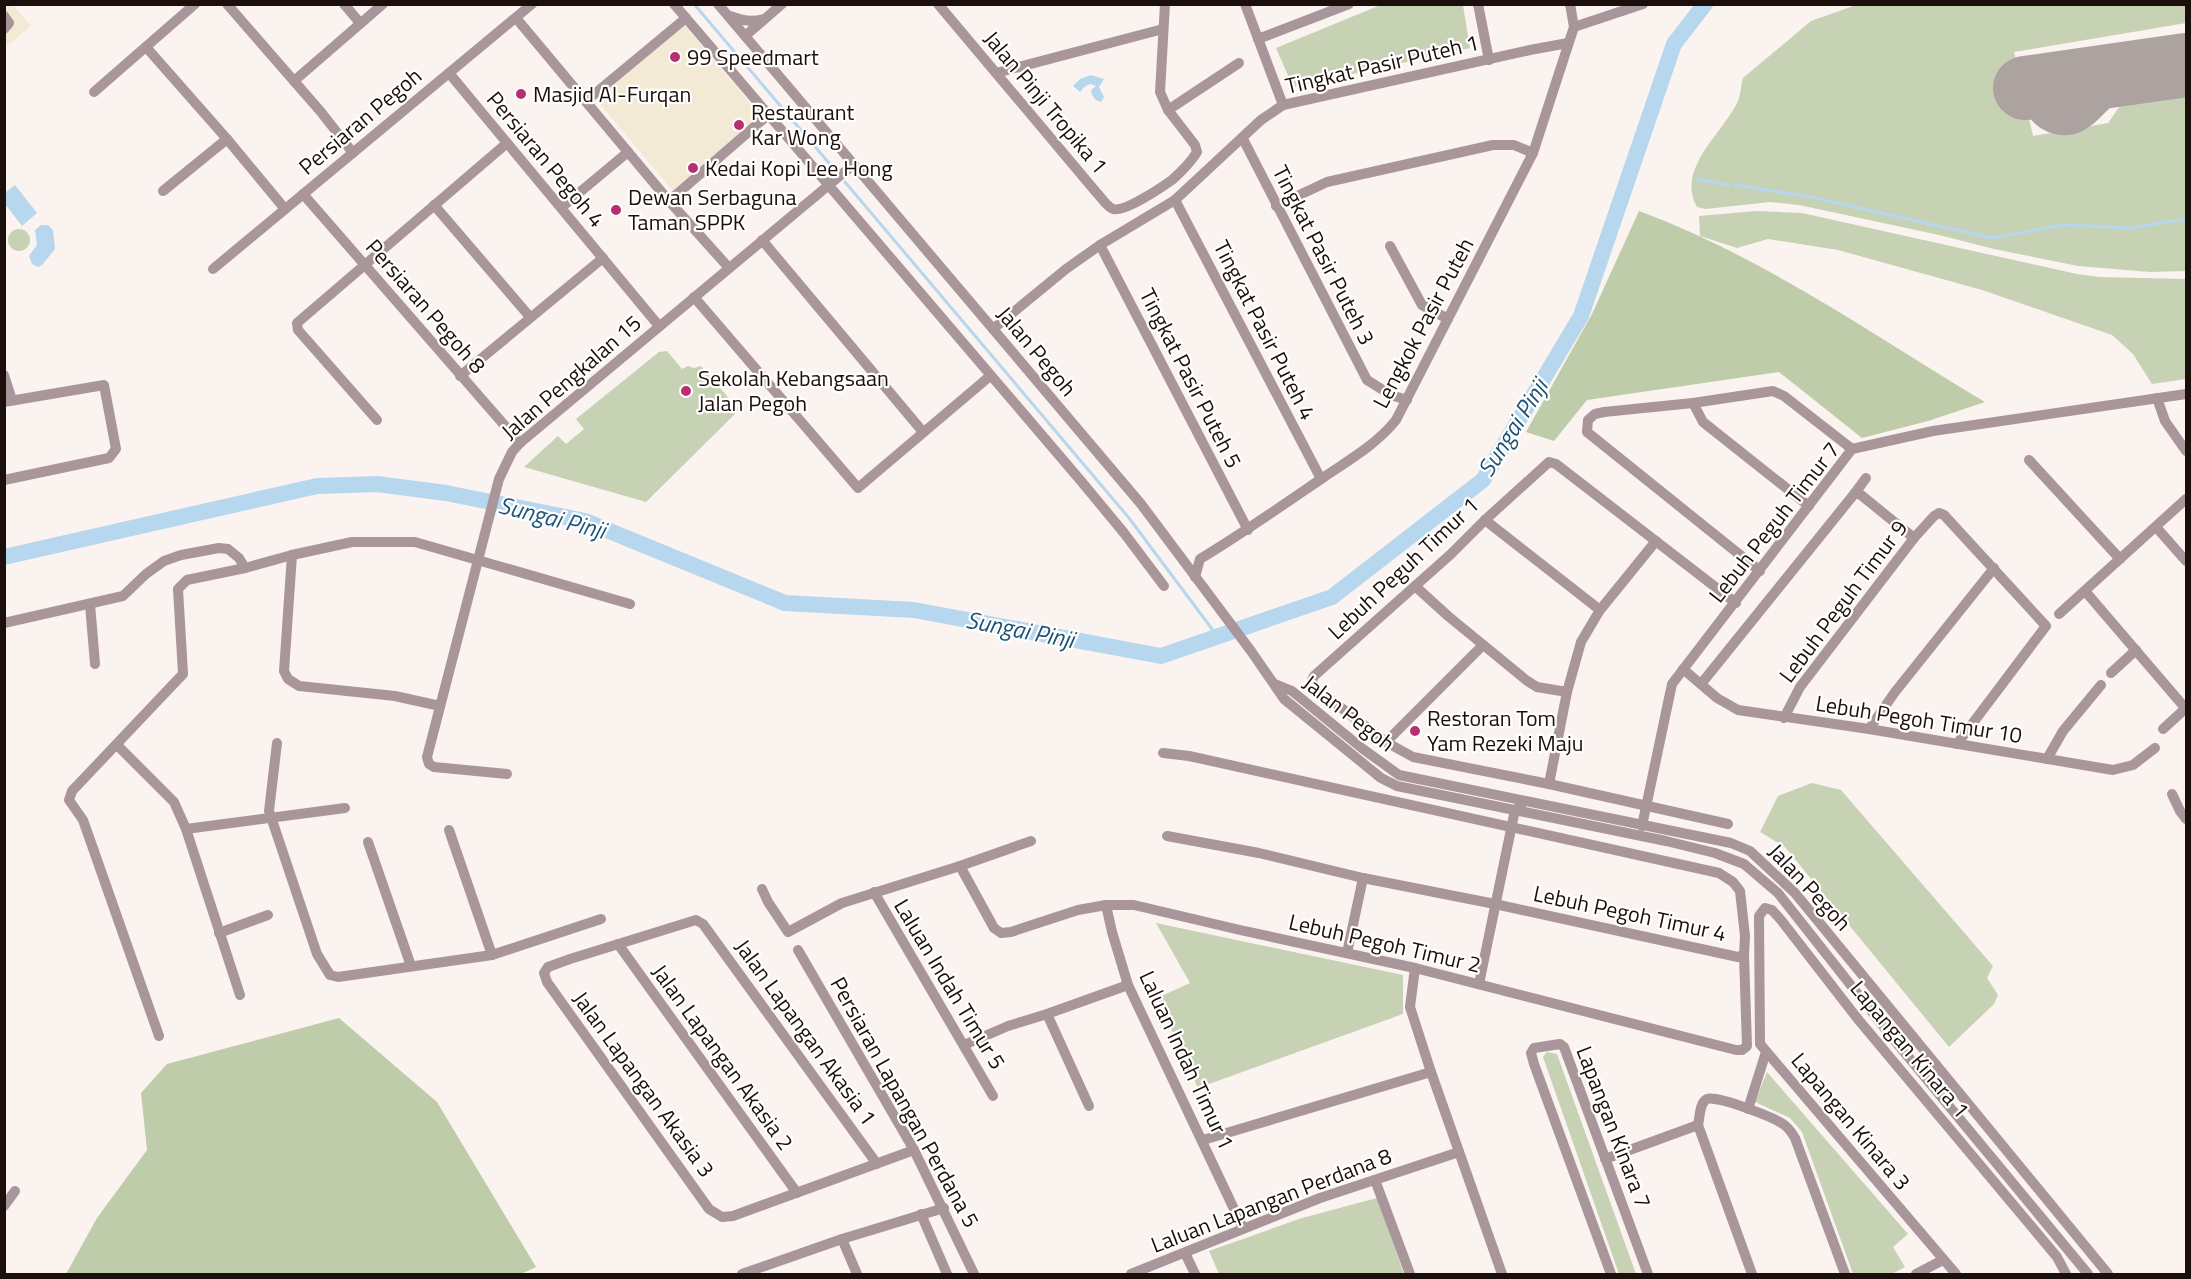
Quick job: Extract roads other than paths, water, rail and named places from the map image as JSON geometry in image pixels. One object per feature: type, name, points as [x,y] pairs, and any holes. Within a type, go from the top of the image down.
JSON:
[{"type":"street","points":[[94,92],[195,4]]},
{"type":"street","points":[[227,4],[353,153]]},
{"type":"street","points":[[344,4],[360,24]]},
{"type":"street","points":[[294,81],[382,4]]},
{"type":"street","name":"Persiaran Pegoh","points":[[213,269],[532,4]]},
{"type":"street","points":[[674,4],[1124,533],[1164,586]]},
{"type":"street","name":"Jalan Pegoh","points":[[718,4],[1141,504],[1275,684],[1292,691],[1399,775],[1731,843],[1750,851],[1783,879],[2108,1275]]},
{"type":"street","points":[[745,36],[782,4]]},
{"type":"street","name":"Jalan Pinji Tropika 1","points":[[938,4],[1111,208],[1116,210],[1131,205],[1171,180],[1197,152],[1195,145],[1168,110]]},
{"type":"street","points":[[1165,4],[1160,92],[1168,110],[1239,63]]},
{"type":"street","points":[[1245,4],[1283,105]]},
{"type":"street","points":[[1258,39],[1349,4]]},
{"type":"street","points":[[1478,4],[1489,60]]},
{"type":"street","name":"Lengkok Pasir Puteh","points":[[1200,559],[1248,530],[1385,434],[1407,400],[1533,153],[1574,27],[1570,4]]},
{"type":"street","points":[[1574,27],[1643,4]]},
{"type":"street","points":[[727,15],[743,21],[764,20]]},
{"type":"street","points":[[516,18],[669,201],[729,268]]},
{"type":"street","points":[[586,101],[686,18]]},
{"type":"street","points":[[759,52],[760,30],[764,20]]},
{"type":"street","points":[[996,72],[1163,29]]},
{"type":"street","name":"Tingkat Pasir Puteh 1","points":[[993,329],[1066,269],[1100,245],[1175,200],[1261,120],[1283,105],[1568,44]]},
{"type":"street","points":[[146,47],[285,208]]},
{"type":"street","name":"Persiaran Pegoh 4","points":[[449,72],[659,326]]},
{"type":"street","points":[[669,201],[768,115]]},
{"type":"street","points":[[163,191],[227,139]]},
{"type":"street","name":"Tingkat Pasir Puteh 3","points":[[1243,139],[1367,380],[1390,395],[1407,400]]},
{"type":"street","points":[[377,420],[296,325],[299,320],[507,143]]},
{"type":"street","points":[[1276,206],[1327,182],[1493,145],[1514,145],[1533,153]]},
{"type":"street","points":[[562,207],[628,152]]},
{"type":"street","name":"Jalan Pengkalan 15","points":[[507,774],[435,767],[429,764],[427,757],[499,479],[512,452],[854,164]]},
{"type":"street","name":"Persiaran Pegoh 8","points":[[303,194],[520,443]]},
{"type":"street","name":"Tingkat Pasir Puteh 4","points":[[1175,200],[1321,479]]},
{"type":"street","points":[[434,205],[530,317]]},
{"type":"street","points":[[762,240],[923,432]]},
{"type":"street","name":"Tingkat Pasir Puteh 5","points":[[1100,245],[1248,530]]},
{"type":"street","points":[[1390,246],[1422,305],[1448,319]]},
{"type":"street","points":[[460,376],[603,258]]},
{"type":"street","points":[[694,297],[858,488],[990,376]]},
{"type":"street","points":[[4,375],[8,401],[104,385],[116,449],[109,458],[4,480]]},
{"type":"street","points":[[1760,571],[1587,432],[1588,420],[1595,414],[1604,412],[1693,403],[1773,391],[1852,449]]},
{"type":"street","name":"Lebuh Peguh Timur 7","points":[[1642,826],[1672,684],[1852,449],[1933,431],[2187,394]]},
{"type":"street","points":[[2157,398],[2165,421],[2187,451]]},
{"type":"street","points":[[1693,403],[1703,422],[1809,506]]},
{"type":"street","points":[[2029,460],[2120,559]]},
{"type":"street","name":"Lebuh Peguh Timur 1","points":[[1386,742],[1314,687],[1312,680],[1314,676],[1549,462],[1556,464],[1656,541]]},
{"type":"street","points":[[1701,684],[1866,478]]},
{"type":"street","points":[[1855,493],[1914,538]]},
{"type":"street","points":[[2059,614],[2187,499]]},
{"type":"street","name":"Lebuh Peguh Timur 9","points":[[1784,718],[1800,687],[1914,538],[1934,516],[1939,513],[1944,515],[1994,568]]},
{"type":"street","points":[[1485,520],[1600,610]]},
{"type":"street","points":[[2156,527],[2187,561]]},
{"type":"street","points":[[1549,784],[1567,692],[1581,642],[1600,610],[1656,541],[1736,603]]},
{"type":"street","points":[[159,1036],[83,820],[69,800],[72,791],[183,674],[178,589],[181,585],[187,580],[352,542],[415,542],[630,604]]},
{"type":"street","points":[[4,623],[123,596],[146,574],[165,561],[190,553],[219,548],[228,549],[239,558],[244,568]]},
{"type":"street","points":[[292,555],[285,671],[288,678],[299,686],[395,696],[440,706]]},
{"type":"street","points":[[1179,555],[1200,559],[1196,578]]},
{"type":"street","points":[[1869,729],[1895,692],[1994,568],[2046,626],[1957,744]]},
{"type":"street","points":[[1415,586],[1483,645],[1537,687],[1567,692]]},
{"type":"street","points":[[2085,591],[2186,708],[2163,729]]},
{"type":"street","points":[[90,603],[95,664]]},
{"type":"street","points":[[1483,645],[1386,742],[1405,754],[1422,760],[1549,784],[1728,824]]},
{"type":"street","points":[[2111,673],[2136,650]]},
{"type":"street","name":"Lebuh Pegoh Timur 10","points":[[1683,669],[1717,698],[1738,710],[1784,718],[1869,729],[2113,770],[2133,765],[2155,747]]},
{"type":"street","points":[[1275,684],[1284,699],[1381,778],[1397,786],[1666,841],[1731,858],[1744,864],[1778,893],[1891,1036],[2088,1275]]},
{"type":"street","points":[[2047,759],[2063,731],[2101,685]]},
{"type":"street","points":[[277,743],[269,811],[317,954],[330,975],[338,977],[492,955],[602,919]]},
{"type":"street","points":[[117,745],[174,802],[186,829],[240,995]]},
{"type":"street","name":"Lebuh Pegoh Timur 4","points":[[1163,753],[1189,756],[1719,873],[1733,882],[1740,891],[1745,936],[1744,955],[1737,957],[1495,904],[1363,878],[1259,853],[1167,836]]},
{"type":"street","points":[[1488,792],[1506,800],[1515,810]]},
{"type":"street","points":[[2172,794],[2180,812],[2187,819]]},
{"type":"street","points":[[1479,984],[1515,810],[1524,805],[1541,803]]},
{"type":"street","points":[[186,829],[345,808]]},
{"type":"street","points":[[1620,831],[1642,826],[1666,841]]},
{"type":"street","points":[[449,830],[492,955]]},
{"type":"street","points":[[762,889],[788,932],[842,903],[960,866],[1031,840]]},
{"type":"street","points":[[368,842],[411,966]]},
{"type":"street","name":"Lebuh Pegoh Timur 2","points":[[960,866],[994,928],[1001,933],[1011,932],[1078,910],[1106,905],[1134,904],[1240,930],[1415,968],[1736,1050],[1742,1050],[1747,1046],[1744,955]]},
{"type":"street","points":[[1347,953],[1363,878]]},
{"type":"street","name":"Laluan Indah Timur 5","points":[[874,892],[993,1096]]},
{"type":"street","name":"Laluan Indah Timur 1","points":[[1106,905],[1128,985],[1243,1228]]},
{"type":"street","name":"Lapangan Kinara 1","points":[[1760,977],[1759,916],[1766,908],[1772,910],[1781,920],[1857,1018],[2057,1257],[2066,1275]]},
{"type":"street","points":[[219,933],[268,915]]},
{"type":"street","name":"Jalan Lapangan Akasia 1","points":[[618,944],[696,920],[703,924],[877,1164]]},
{"type":"street","name":"Jalan Lapangan Akasia 3","points":[[618,944],[548,967],[544,973],[547,982],[709,1209],[722,1217],[733,1216],[797,1193]]},
{"type":"street","name":"Jalan Lapangan Akasia 2","points":[[618,944],[797,1193]]},
{"type":"street","name":"Persiaran Lapangan Perdana 5","points":[[798,950],[914,1150],[944,1208],[974,1275]]},
{"type":"street","points":[[1415,968],[1410,1006],[1503,1275]]},
{"type":"street","name":"Lapangan Kinara 3","points":[[1760,977],[1760,1044],[1956,1275]]},
{"type":"street","points":[[964,1045],[1008,1026],[1128,985]]},
{"type":"street","points":[[1047,1014],[1089,1106]]},
{"type":"street","name":"Lapangan Kinara 7","points":[[1611,1275],[1534,1064],[1531,1051],[1534,1048],[1560,1044],[1564,1047],[1648,1275]]},
{"type":"street","points":[[1748,1108],[1766,1052]]},
{"type":"street","points":[[1203,1140],[1431,1072]]},
{"type":"street","points":[[1752,1275],[1698,1125],[1701,1107],[1709,1098],[1748,1108],[1785,1125],[1796,1138],[1845,1275]]},
{"type":"street","points":[[1605,1159],[1698,1125]]},
{"type":"street","points":[[797,1193],[914,1150]]},
{"type":"street","name":"Laluan Lapangan Perdana 8","points":[[1131,1275],[1320,1198],[1460,1152]]},
{"type":"street","points":[[1375,1180],[1410,1275]]},
{"type":"street","points":[[4,1206],[15,1191]]},
{"type":"street","points":[[742,1275],[842,1239],[944,1208]]},
{"type":"street","points":[[921,1214],[947,1275]]},
{"type":"street","points":[[842,1239],[857,1275]]},
{"type":"street","points":[[1185,1252],[1195,1275]]},
{"type":"street","points":[[1916,1275],[1943,1260]]},
{"type":"water","points":[[1091,75],[1104,79],[1099,87],[1104,97],[1101,102],[1092,94],[1091,90],[1096,86],[1090,84],[1080,92],[1073,86],[1080,79]]},
{"type":"water","points":[[15,185],[37,213],[22,226],[5,204],[5,193]]},
{"type":"water","points":[[41,225],[48,225],[53,230],[55,249],[38,267],[32,264],[29,256],[37,245],[35,230]]},
{"type":"waterway","points":[[694,4],[834,169]]},
{"type":"waterway","name":"Sungai Pinji","points":[[4,557],[317,486],[377,484],[446,493],[585,521],[785,603],[914,610],[1161,656],[1332,597],[1483,480],[1581,316],[1674,44],[1705,4]]},
{"type":"waterway","points":[[1697,179],[1729,185]]},
{"type":"waterway","points":[[845,182],[1129,518],[1218,637]]},
{"type":"waterway","points":[[1735,185],[1806,196],[1992,238],[2064,225],[2130,228],[2186,219]]},
{"type":"place","name":"99 Speedmart","points":[[675,57]]},
{"type":"place","name":"Masjid Al-Furqan","points":[[521,94]]},
{"type":"place","name":"Restaurant Kar Wong","points":[[739,125]]},
{"type":"place","name":"Kedai Kopi Lee Hong","points":[[693,168]]},
{"type":"place","name":"Dewan Serbaguna Taman SPPK","points":[[616,210]]},
{"type":"place","name":"Sekolah Kebangsaan Jalan Pegoh","points":[[686,391]]},
{"type":"place","name":"Restoran Tom Yam Rezeki Maju","points":[[1415,731]]}]
